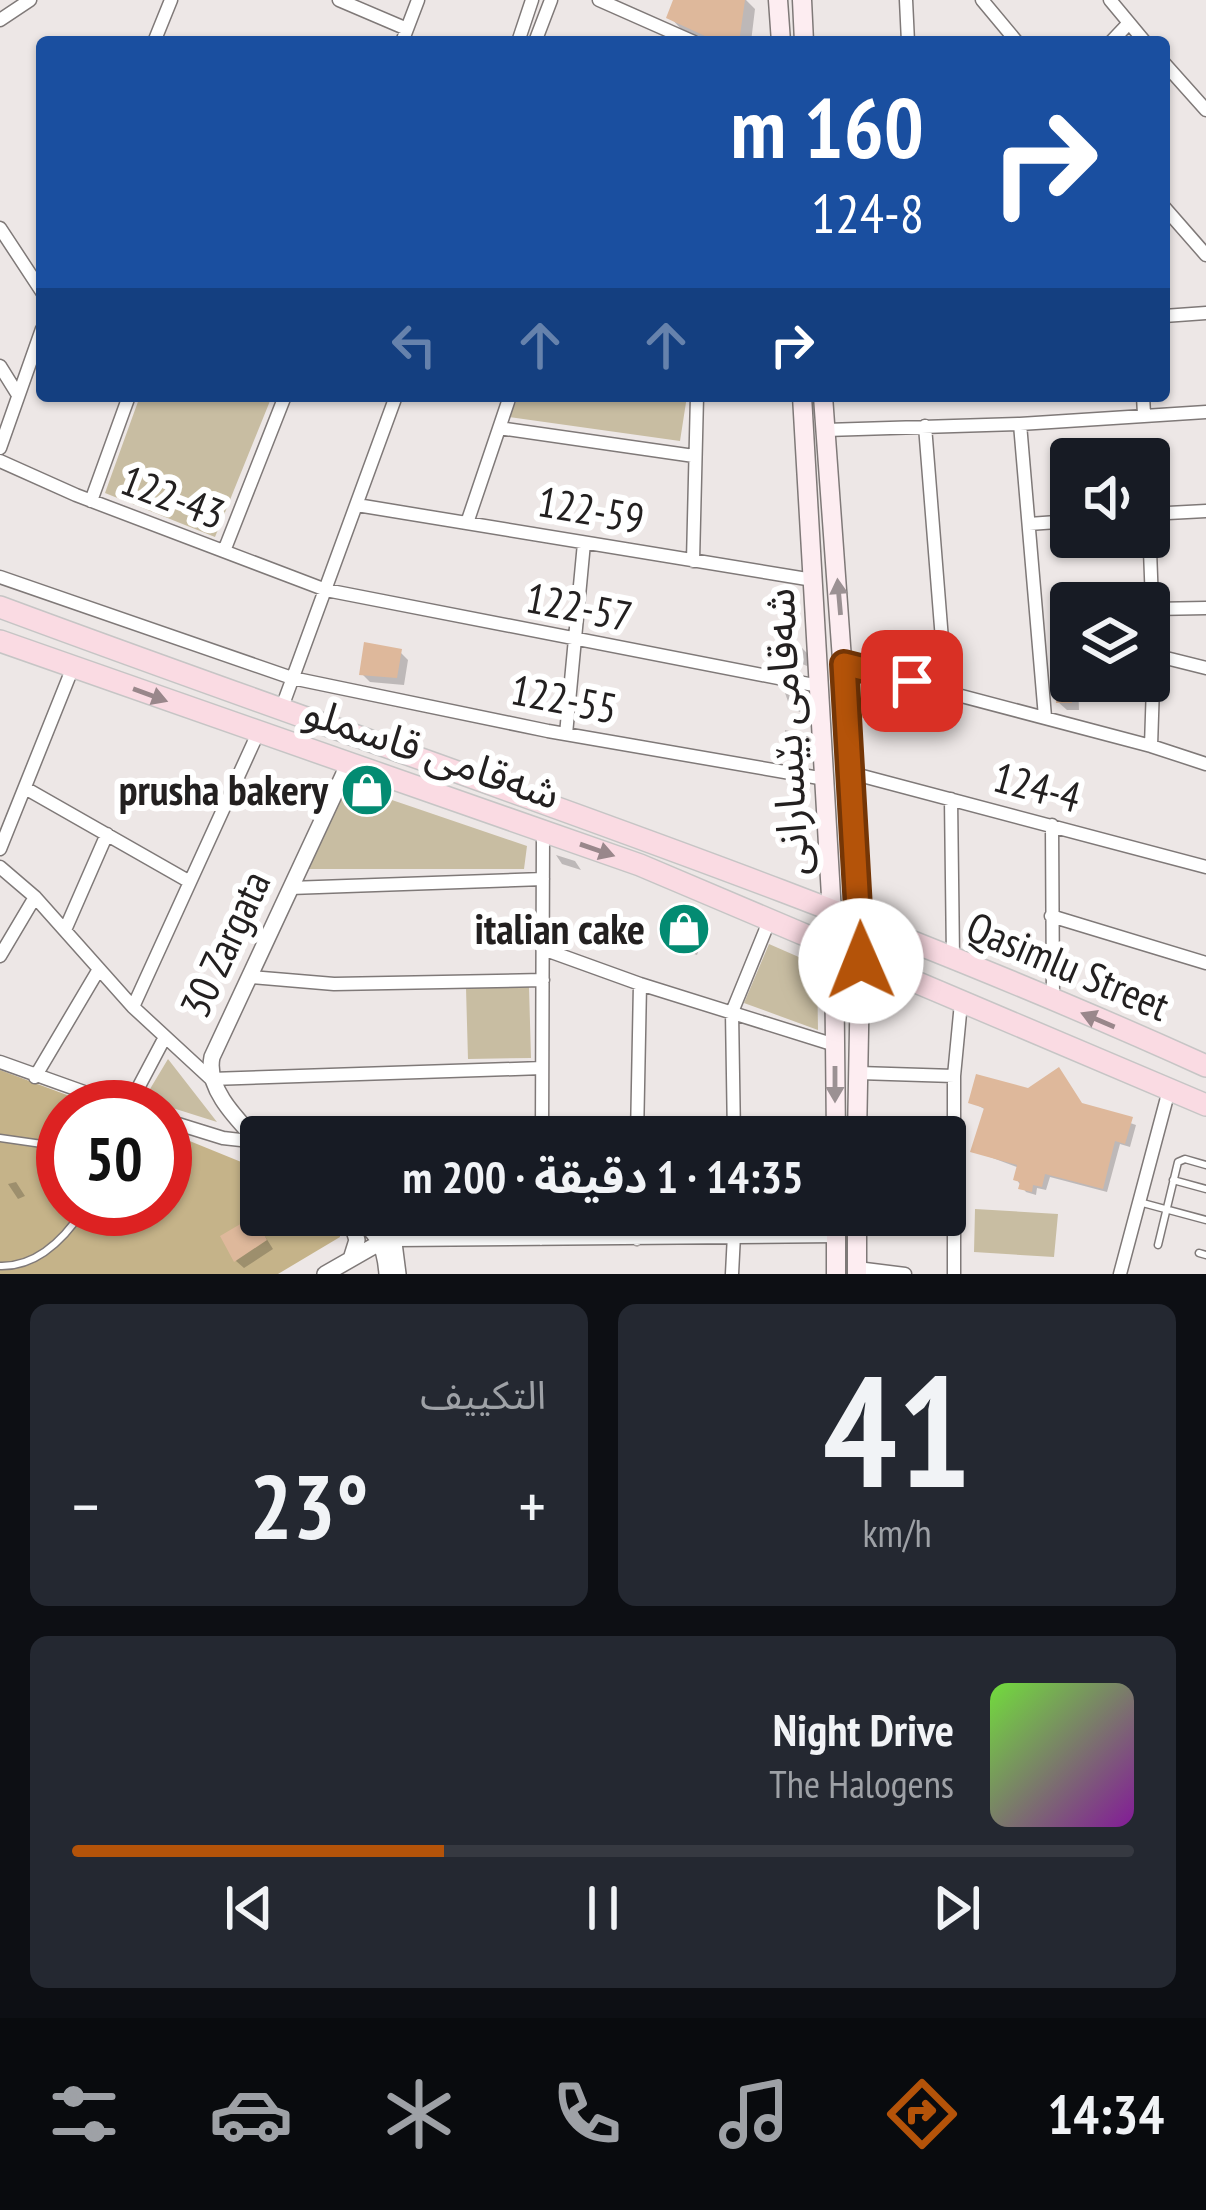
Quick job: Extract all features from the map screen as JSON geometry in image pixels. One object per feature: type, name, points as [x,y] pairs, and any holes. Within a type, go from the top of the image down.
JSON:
[{"type":"main road","points":[[802,0],[804,36]]},
{"type":"main road","points":[[777,1],[780,36]]},
{"type":"main road","name":"شەقامی بێسارانی","points":[[798,402],[814,580],[834,948],[836,1116]]},
{"type":"main road","name":"شەقامی بێسارانی","points":[[824,402],[861,923],[858,1116]]},
{"type":"main road","name":"شەقامی قاسملو","points":[[0,607],[281,712],[556,806],[832,913]]},
{"type":"main road","name":"شەقامی قاسملو","points":[[0,641],[640,865],[834,948]]},
{"type":"main road","name":"Qasimlu Street","points":[[832,913],[1206,1066]]},
{"type":"main road","name":"Qasimlu Street","points":[[834,948],[1206,1105]]},
{"type":"main road","points":[[836,1236],[836,1274]]},
{"type":"main road","points":[[857,1236],[857,1271]]},
{"type":"street","points":[[0,20],[30,0]]},
{"type":"street","points":[[157,36],[171,0]]},
{"type":"street","points":[[339,0],[405,35],[418,0]]},
{"type":"street","points":[[520,36],[532,0]]},
{"type":"street","points":[[537,36],[551,0]]},
{"type":"street","points":[[598,0],[680,36]]},
{"type":"street","points":[[906,0],[908,36]]},
{"type":"street","points":[[982,0],[1005,35]]},
{"type":"street","points":[[1110,0],[1140,36]]},
{"type":"street","points":[[1117,36],[1129,23]]},
{"type":"street","points":[[1170,70],[1206,110]]},
{"type":"street","points":[[1170,214],[1206,255]]},
{"type":"street","points":[[0,228],[36,283]]},
{"type":"street","points":[[1170,316],[1206,313]]},
{"type":"street","points":[[0,448],[36,346]]},
{"type":"street","points":[[0,366],[18,395]]},
{"type":"street","points":[[91,501],[127,402]]},
{"type":"street","points":[[224,551],[283,402]]},
{"type":"street","points":[[281,712],[394,402]]},
{"type":"street","points":[[467,523],[508,402]]},
{"type":"street","points":[[693,561],[698,402]]},
{"type":"street","points":[[1144,402],[1144,414]]},
{"type":"street","points":[[826,430],[1206,412]]},
{"type":"street","points":[[1020,424],[1045,717]]},
{"type":"street","points":[[926,426],[946,689]]},
{"type":"street","points":[[499,428],[694,456]]},
{"type":"street","name":"122-43","points":[[0,460],[91,501],[326,590]]},
{"type":"street","name":"122-59","points":[[357,505],[814,580]]},
{"type":"street","points":[[1170,513],[1206,511]]},
{"type":"street","points":[[1029,524],[1050,522]]},
{"type":"street","points":[[566,734],[584,543]]},
{"type":"street","name":"122-55","points":[[0,577],[292,678],[566,734],[825,779]]},
{"type":"street","name":"122-57","points":[[326,590],[819,686]]},
{"type":"street","points":[[1170,609],[1206,608]]},
{"type":"street","points":[[1170,659],[1206,668]]},
{"type":"street","points":[[844,664],[1206,764]]},
{"type":"street","points":[[0,849],[73,668]]},
{"type":"street","points":[[1151,746],[1152,702]]},
{"type":"street","points":[[133,1007],[258,733]]},
{"type":"street","name":"30 Zargata","points":[[240,1117],[211,1079],[212,1057],[348,766]]},
{"type":"street","name":"124-4","points":[[851,773],[1206,867]]},
{"type":"street","points":[[25,788],[190,882]]},
{"type":"street","points":[[952,799],[953,960]]},
{"type":"street","points":[[1052,824],[1053,1001]]},
{"type":"street","points":[[542,1116],[543,832]]},
{"type":"street","points":[[65,930],[107,834]]},
{"type":"street","points":[[0,867],[35,897],[133,1007],[211,1079],[542,1067]]},
{"type":"street","points":[[290,887],[543,879]]},
{"type":"street","points":[[0,956],[35,897]]},
{"type":"street","points":[[1051,916],[1206,963]]},
{"type":"street","points":[[734,1116],[733,1012],[770,918]]},
{"type":"street","points":[[543,949],[640,985],[835,1045]]},
{"type":"street","points":[[35,1076],[99,969]]},
{"type":"street","points":[[251,977],[334,983],[543,980]]},
{"type":"street","points":[[637,1116],[640,985]]},
{"type":"street","points":[[954,1274],[954,1076],[961,1003]]},
{"type":"street","points":[[142,1080],[165,1037]]},
{"type":"street","points":[[0,1061],[47,1080]]},
{"type":"street","points":[[859,1073],[954,1076]]},
{"type":"street","points":[[1120,1274],[1169,1090]]},
{"type":"street","points":[[192,1128],[240,1141]]},
{"type":"street","points":[[348,1266],[356,1236]]},
{"type":"street","points":[[377,1236],[387,1244],[398,1274]]},
{"type":"street","points":[[387,1236],[387,1274]]},
{"type":"street","points":[[325,1274],[387,1244],[836,1236]]},
{"type":"street","points":[[732,1274],[735,1238]]},
{"type":"street","points":[[857,1271],[905,1274]]},
{"type":"lane","points":[[0,1138],[36,1143]]},
{"type":"lane","points":[[1158,1245],[1181,1160],[1206,1165]]},
{"type":"lane","points":[[1173,1180],[1206,1189]]},
{"type":"lane","points":[[1139,1202],[1206,1220]]},
{"type":"lane","points":[[0,1266],[22,1263],[47,1250],[60,1236]]},
{"type":"shaded area","points":[[138,402],[270,402],[215,537],[105,493]]},
{"type":"shaded area","points":[[516,402],[686,402],[680,441],[509,417]]},
{"type":"shaded area","points":[[345,784],[527,846],[524,869],[307,869]]},
{"type":"shaded area","points":[[769,944],[817,965],[818,1030],[744,1003]]},
{"type":"shaded area","points":[[529,987],[531,1058],[468,1059],[466,988]]},
{"type":"shaded area","points":[[168,1059],[184,1080],[155,1080]]},
{"type":"shaded area","points":[[0,1070],[36,1083],[36,1236],[192,1236],[192,1142],[240,1161],[240,1236],[340,1236],[278,1274],[0,1274]]},
{"type":"shaded area","points":[[192,1090],[217,1122],[192,1114]]},
{"type":"shaded area","points":[[975,1209],[1058,1214],[1054,1257],[974,1252]]},
{"type":"building","points":[[673,0],[745,0],[740,36],[705,36],[666,18]]},
{"type":"building","points":[[364,642],[402,649],[397,678],[359,675]]},
{"type":"building","points":[[857,680],[882,686],[879,722],[860,717]]},
{"type":"building","name":"italian cake","points":[[678,908],[700,915],[689,948],[671,943]]},
{"type":"building","points":[[1059,1067],[1082,1103],[1133,1117],[1125,1144],[1115,1141],[1103,1189],[1045,1174],[1042,1187],[1033,1185],[1032,1192],[1018,1189],[1020,1182],[1013,1180],[1017,1165],[970,1152],[984,1108],[968,1103],[976,1074],[1028,1088]]},
{"type":"building","points":[[240,1224],[240,1236],[265,1236],[267,1240],[234,1262],[220,1236]]},
{"type":"place","name":"prusha bakery","points":[[367,790]]},
{"type":"place","name":"italian cake","points":[[684,929]]},
{"type":"route","points":[[861,961],[844,664],[912,681]]}]
